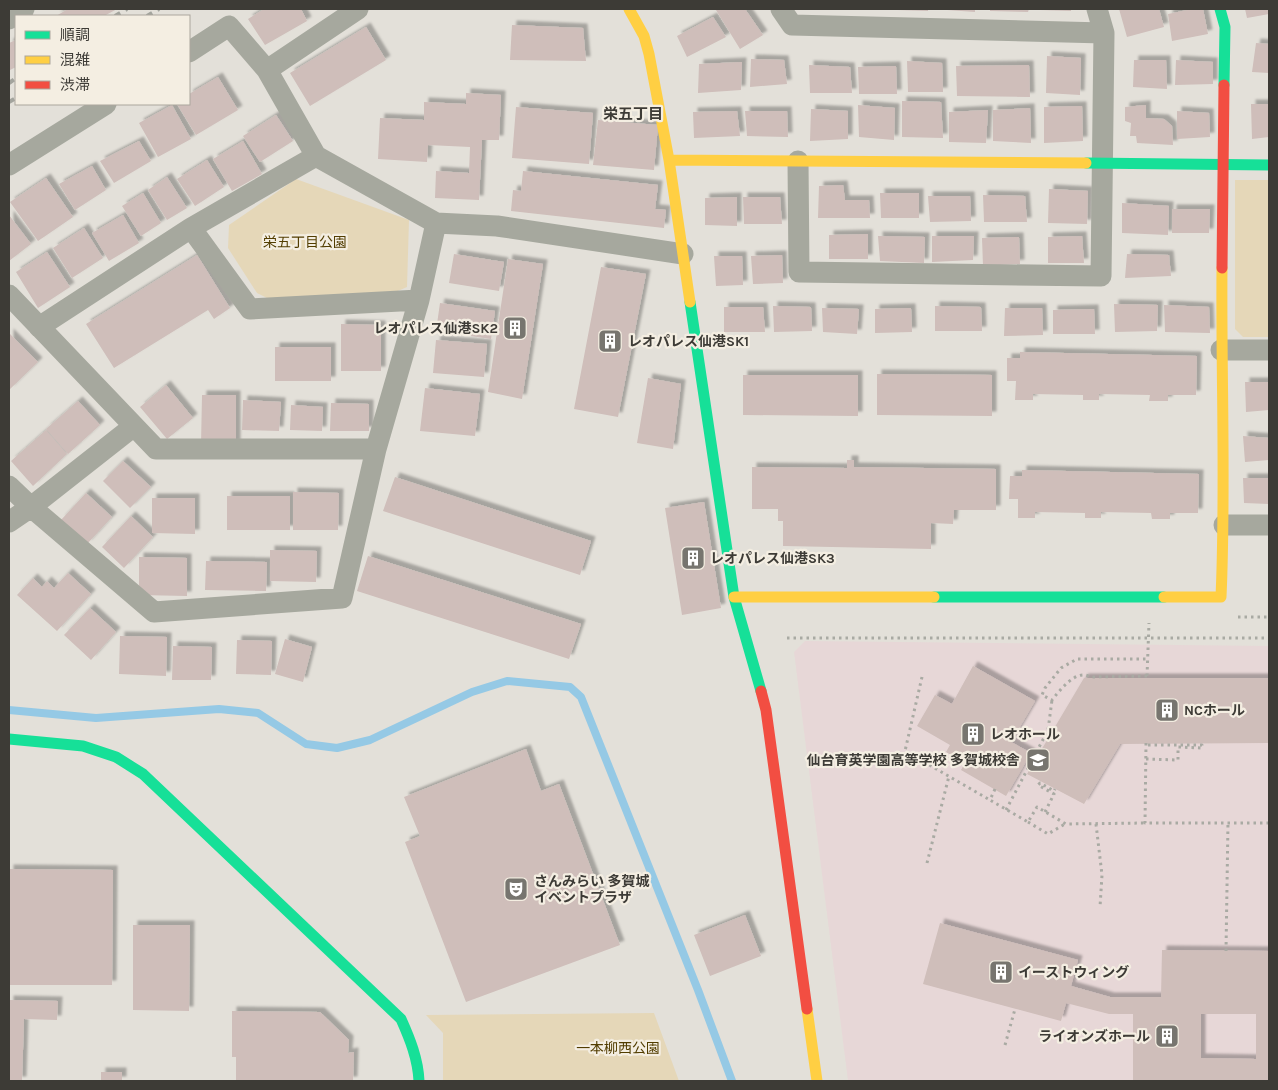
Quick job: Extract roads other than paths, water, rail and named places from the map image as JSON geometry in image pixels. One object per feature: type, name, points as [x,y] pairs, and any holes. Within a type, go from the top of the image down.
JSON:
[{"type":"street","points":[[9,19],[24,9]]},
{"type":"street","points":[[267,70],[358,9]]},
{"type":"street","points":[[629,9],[644,36],[649,54],[683,254],[734,597],[766,710],[817,1081]]},
{"type":"street","points":[[781,9],[792,25],[1104,33]]},
{"type":"street","points":[[798,161],[799,272],[1100,276],[1104,33],[1097,9]]},
{"type":"street","points":[[734,597],[1221,597],[1224,524],[1221,350],[1225,26],[1220,9]]},
{"type":"street","points":[[190,51],[229,26],[267,70],[316,156],[436,223],[497,226],[683,254]]},
{"type":"street","points":[[9,165],[104,105]]},
{"type":"street","points":[[39,327],[191,228],[316,156]]},
{"type":"street","points":[[668,160],[1269,165]]},
{"type":"street","points":[[9,486],[154,612],[342,598],[376,449],[419,300],[436,223]]},
{"type":"street","points":[[191,228],[250,309],[419,300]]},
{"type":"street","points":[[9,295],[156,449],[376,449]]},
{"type":"street","points":[[1221,350],[1269,350]]},
{"type":"street","points":[[9,522],[31,507],[134,426]]},
{"type":"street","points":[[1224,524],[1269,525]]},
{"type":"street","points":[[9,739],[83,746],[116,756],[142,774],[402,1019],[414,1047],[419,1070],[419,1081]]},
{"type":"waterway","points":[[9,710],[96,718],[219,709],[258,713],[306,744],[337,748],[370,740],[472,692],[507,681],[570,687],[581,697],[698,990],[732,1081]]},
{"type":"railway","points":[[117,15],[127,9]]},
{"type":"railway","points":[[149,15],[159,9]]},
{"type":"railway","points":[[9,83],[15,79]]},
{"type":"railway","points":[[9,102],[15,99]]},
{"type":"place","name":"レオパレス仙港SK2","points":[[515,328]]},
{"type":"place","name":"レオパレス仙港SK1","points":[[610,341]]},
{"type":"place","name":"レオパレス仙港SK3","points":[[693,558]]},
{"type":"place","name":"NCホール","points":[[1167,710]]},
{"type":"place","name":"レオホール","points":[[973,734]]},
{"type":"place","name":"仙台育英学園高等学校 多賀城校舎","points":[[1038,760]]},
{"type":"place","name":"さんみらい 多賀城 イベントプラザ","points":[[516,889]]},
{"type":"place","name":"イーストウィング","points":[[1001,972]]},
{"type":"place","name":"ライオンズホール","points":[[1167,1036]]},
{"type":"district","name":"栄五丁目","points":[[633,114]]},
{"type":"park label","name":"栄五丁目公園","points":[[305,242]]},
{"type":"park label","name":"一本柳西公園","points":[[618,1048]]}]
